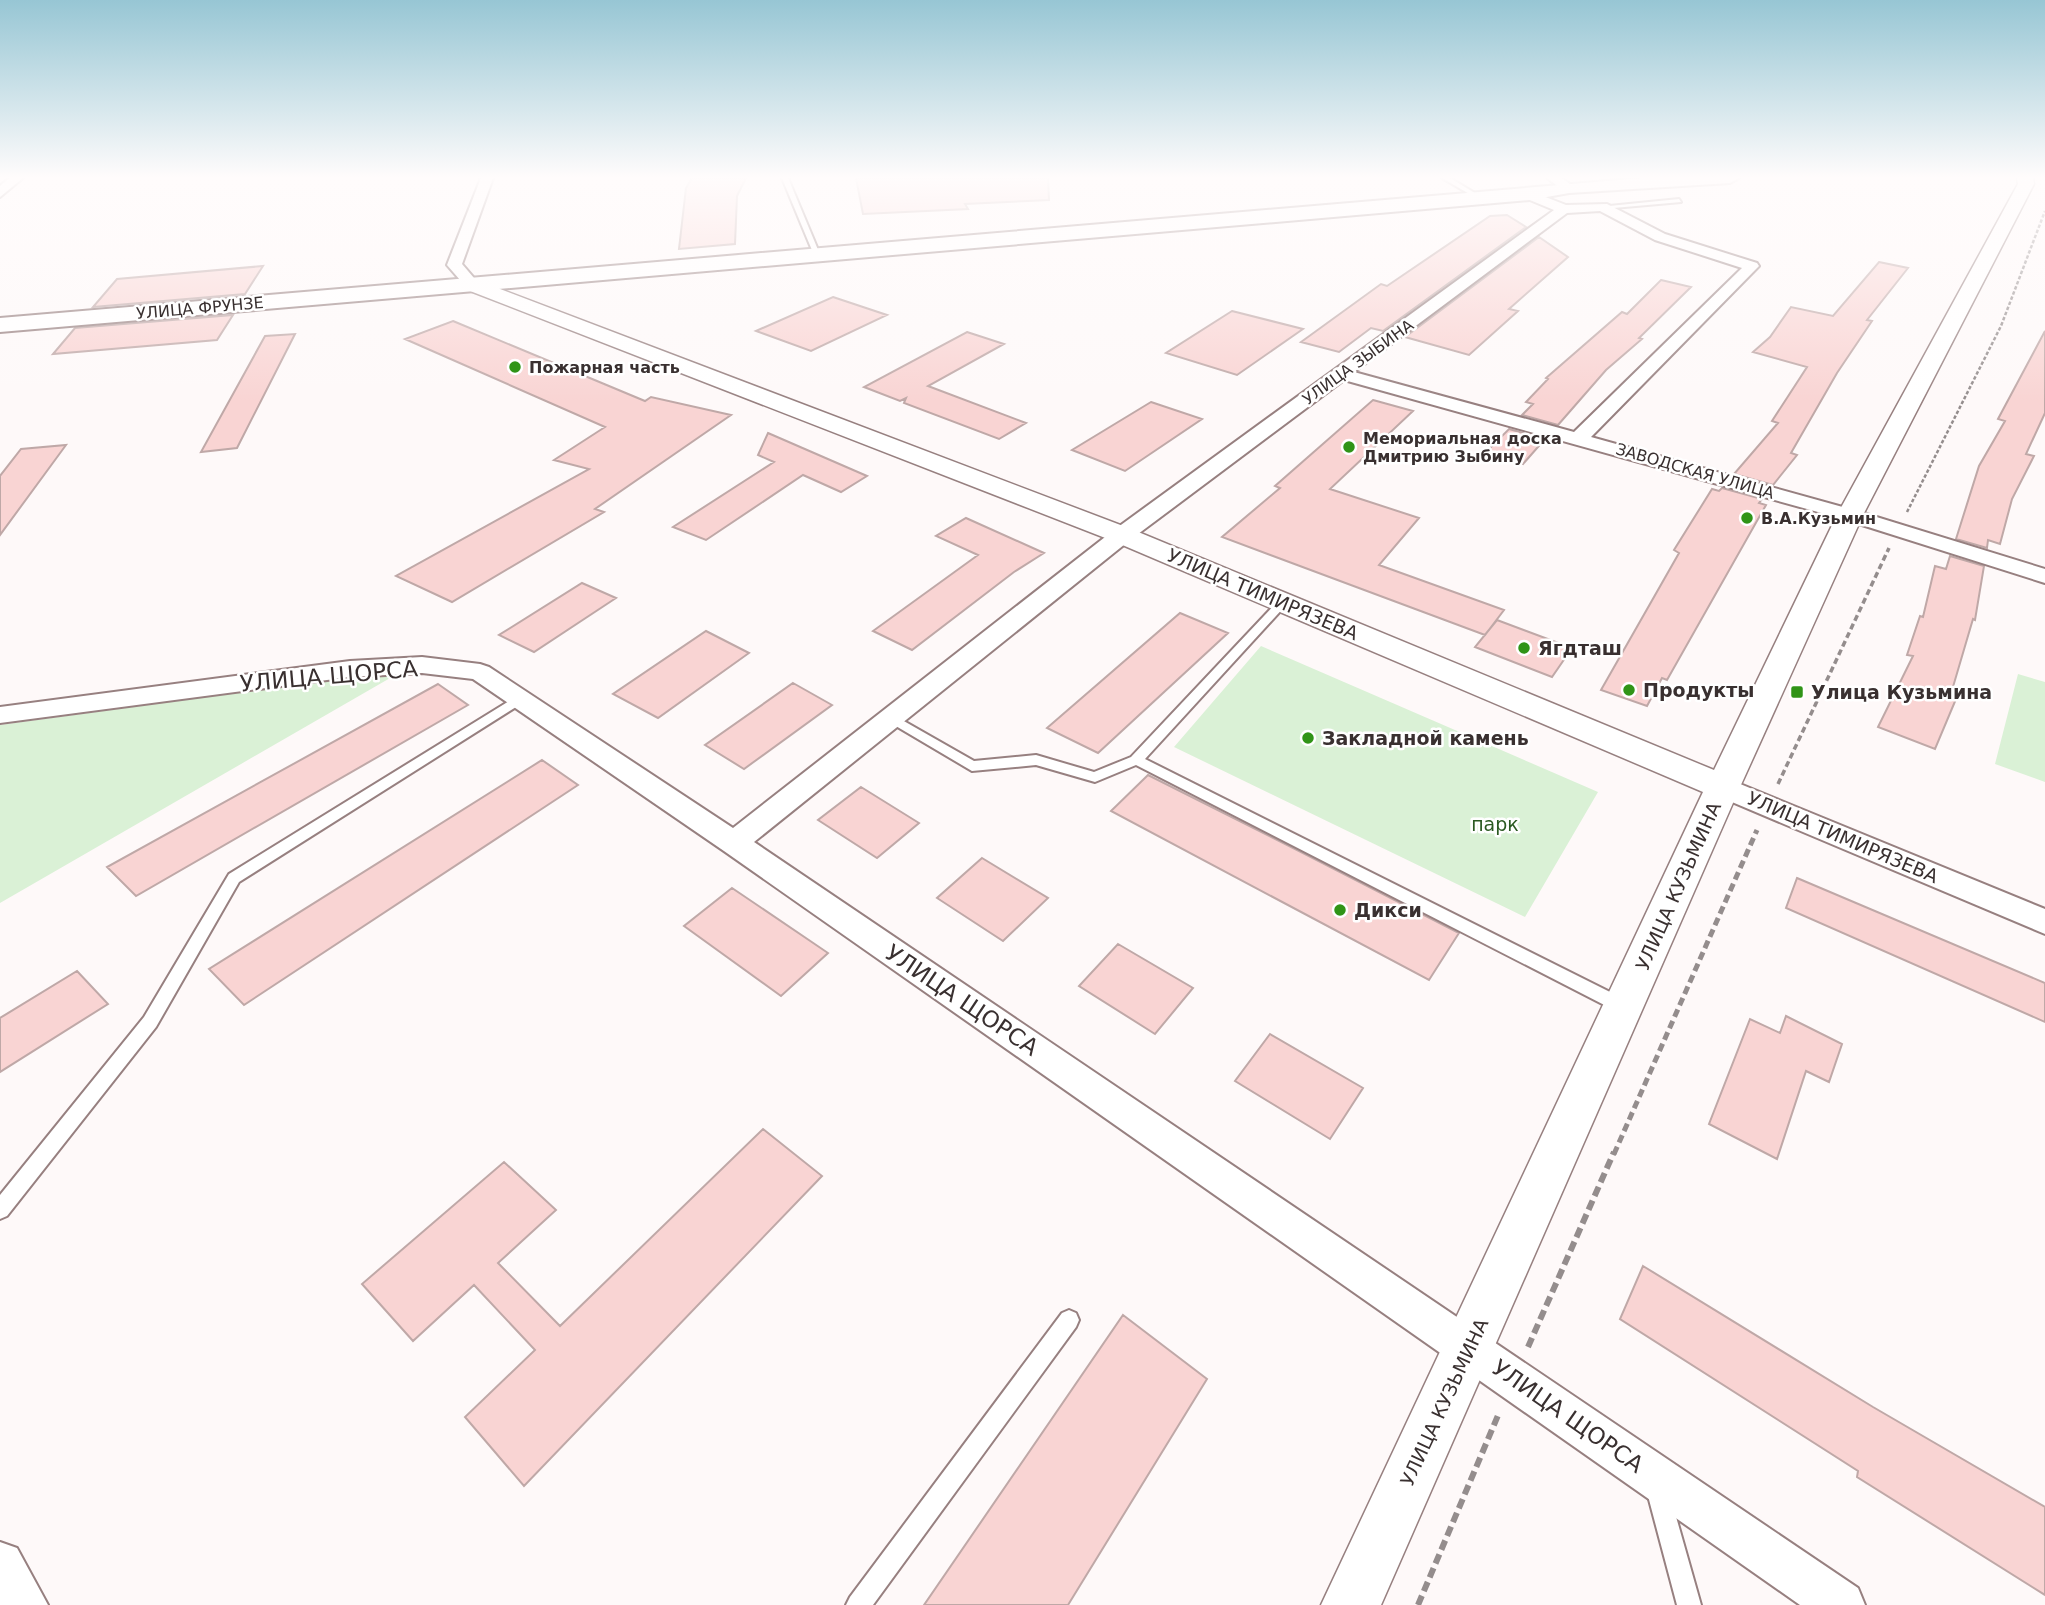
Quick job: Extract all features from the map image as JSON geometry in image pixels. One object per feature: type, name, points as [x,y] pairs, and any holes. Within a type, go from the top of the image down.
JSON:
[{"type":"main road","name":"УЛИЦА ФРУНЗЕ","points":[[0,325],[842,253]]},
{"type":"street","points":[[459,253],[454,265],[472,285]]},
{"type":"street","name":"УЛИЦА ЗЫБИНА","points":[[734,843],[1122,535],[1505,253]]},
{"type":"street","points":[[1579,438],[1752,266],[1704,253]]},
{"type":"street","name":"УЛИЦА КУЗЬМИНА","points":[[1351,1605],[1723,787],[1850,515],[1989,253]]},
{"type":"street","name":"УЛИЦА ТИМИРЯЗЕВА","points":[[472,285],[1122,535],[2045,922]]},
{"type":"street","name":"ЗАВОДСКАЯ УЛИЦА","points":[[1343,374],[1850,515],[2045,576]]},
{"type":"street","name":"УЛИЦА ЩОРСА","points":[[0,715],[350,669],[422,666],[480,672],[734,843],[1841,1605]]},
{"type":"street","points":[[0,1564],[24,1605]]},
{"type":"lane","points":[[890,719],[972,766],[1037,760],[1095,777],[1136,760],[1283,602]]},
{"type":"lane","points":[[0,1210],[150,1022],[234,878],[519,699]]},
{"type":"lane","points":[[1136,760],[1624,1006]]},
{"type":"lane","points":[[859,1605],[1069,1320]]},
{"type":"lane","points":[[1653,1475],[1689,1605]]},
{"type":"path","points":[[1418,1605],[1514,1378],[1768,806],[1898,530],[2001,326],[2029,253]]},
{"type":"green space","name":"парк","points":[[1261,646],[1598,792],[1525,917],[1174,747]]},
{"type":"green space","points":[[404,670],[0,903],[0,725]]},
{"type":"green space","points":[[2018,674],[2045,682],[2045,782],[1995,764]]},
{"type":"building","points":[[1436,253],[1490,253],[1383,331],[1371,328],[1339,352],[1301,342],[1381,284],[1387,286]]},
{"type":"building","points":[[1518,253],[1562,253],[1568,257],[1509,309],[1518,311],[1469,355],[1405,337]]},
{"type":"building","points":[[1879,262],[1908,268],[1867,320],[1872,321],[1837,373],[1791,453],[1797,455],[1773,485],[1734,474],[1778,423],[1772,421],[1807,367],[1753,352],[1770,337],[1791,307],[1833,316]]},
{"type":"building","points":[[263,266],[245,294],[93,307],[117,279]]},
{"type":"building","points":[[1661,280],[1691,287],[1639,338],[1642,339],[1606,370],[1558,425],[1522,415],[1533,404],[1526,402],[1548,379],[1546,378],[1622,312],[1627,314]]},
{"type":"building","points":[[833,297],[887,315],[811,351],[756,331]]},
{"type":"building","points":[[1232,311],[1303,329],[1237,375],[1166,353]]},
{"type":"building","points":[[233,315],[217,340],[53,354],[75,328]]},
{"type":"building","points":[[453,321],[645,401],[651,397],[731,415],[595,509],[604,512],[452,602],[396,576],[589,469],[554,460],[605,427],[405,339]]},
{"type":"building","points":[[2045,331],[2045,413],[2026,454],[2034,456],[2012,499],[2000,544],[1988,540],[1987,548],[1956,539],[1979,466],[2005,421],[1998,419]]},
{"type":"building","points":[[967,332],[1004,344],[928,386],[1026,423],[999,439],[904,403],[906,398],[900,401],[864,387]]},
{"type":"building","points":[[295,334],[237,448],[201,452],[265,336]]},
{"type":"building","points":[[1373,400],[1413,411],[1330,489],[1419,518],[1379,565],[1504,610],[1485,635],[1222,537],[1280,488],[1275,486]]},
{"type":"building","points":[[1151,402],[1202,419],[1125,471],[1072,450]]},
{"type":"building","points":[[1509,429],[1545,439],[1523,464],[1486,452]]},
{"type":"building","points":[[768,433],[867,476],[841,492],[803,475],[706,540],[673,527],[774,462],[758,455]]},
{"type":"building","points":[[66,445],[0,535],[0,476],[21,449]]},
{"type":"building","points":[[1722,488],[1762,499],[1759,503],[1766,505],[1667,680],[1662,678],[1647,706],[1601,690],[1679,553],[1674,550],[1712,489],[1719,491]]},
{"type":"building","points":[[966,518],[1044,553],[1014,572],[912,650],[873,631],[978,555],[936,536]]},
{"type":"building","points":[[1950,556],[1984,566],[1975,620],[1973,619],[1950,697],[1956,699],[1935,749],[1878,727],[1913,656],[1907,655],[1920,616],[1923,617],[1935,566],[1946,569]]},
{"type":"building","points":[[582,583],[616,598],[534,652],[499,635]]},
{"type":"building","points":[[1180,613],[1228,633],[1098,753],[1047,728]]},
{"type":"building","points":[[1497,620],[1572,648],[1552,677],[1475,647]]},
{"type":"building","points":[[706,631],[749,653],[658,718],[613,694]]},
{"type":"building","points":[[793,683],[832,705],[744,769],[705,745]]},
{"type":"building","points":[[438,684],[468,705],[136,896],[107,867]]},
{"type":"building","points":[[542,760],[578,785],[244,1005],[209,969]]},
{"type":"building","points":[[1148,775],[1459,933],[1429,980],[1111,811]]},
{"type":"building","points":[[861,787],[919,823],[877,858],[818,820]]},
{"type":"building","points":[[982,858],[1048,898],[1003,941],[937,898]]},
{"type":"building","points":[[1797,878],[2045,983],[2045,1022],[1786,908]]},
{"type":"building","points":[[732,888],[828,953],[781,996],[684,926]]},
{"type":"building","points":[[1118,944],[1193,988],[1155,1034],[1079,986]]},
{"type":"building","points":[[77,971],[108,1004],[0,1072],[0,1018]]},
{"type":"building","points":[[1786,1016],[1842,1044],[1829,1082],[1806,1071],[1777,1159],[1709,1124],[1750,1019],[1780,1033]]},
{"type":"building","points":[[1270,1034],[1363,1088],[1330,1139],[1235,1081]]},
{"type":"building","points":[[763,1129],[822,1176],[524,1486],[465,1417],[535,1350],[474,1285],[413,1341],[362,1284],[504,1162],[556,1210],[498,1263],[560,1326]]},
{"type":"building","points":[[1643,1266],[1873,1407],[2045,1507],[2045,1595],[1857,1477],[1858,1471],[1620,1319]]},
{"type":"building","points":[[1123,1315],[1207,1379],[1068,1605],[924,1605]]},
{"type":"place","name":"Пожарная часть","points":[[515,367]]},
{"type":"place","name":"Мемориальная доска Дмитрию Зыбину","points":[[1349,447]]},
{"type":"place","name":"В.А.Кузьмин","points":[[1747,518]]},
{"type":"place","name":"Ягдташ","points":[[1524,648]]},
{"type":"place","name":"Продукты","points":[[1629,690]]},
{"type":"place","name":"Улица Кузьмина","points":[[1797,692]]},
{"type":"place","name":"Закладной камень","points":[[1308,738]]},
{"type":"place","name":"Дикси","points":[[1340,910]]}]
